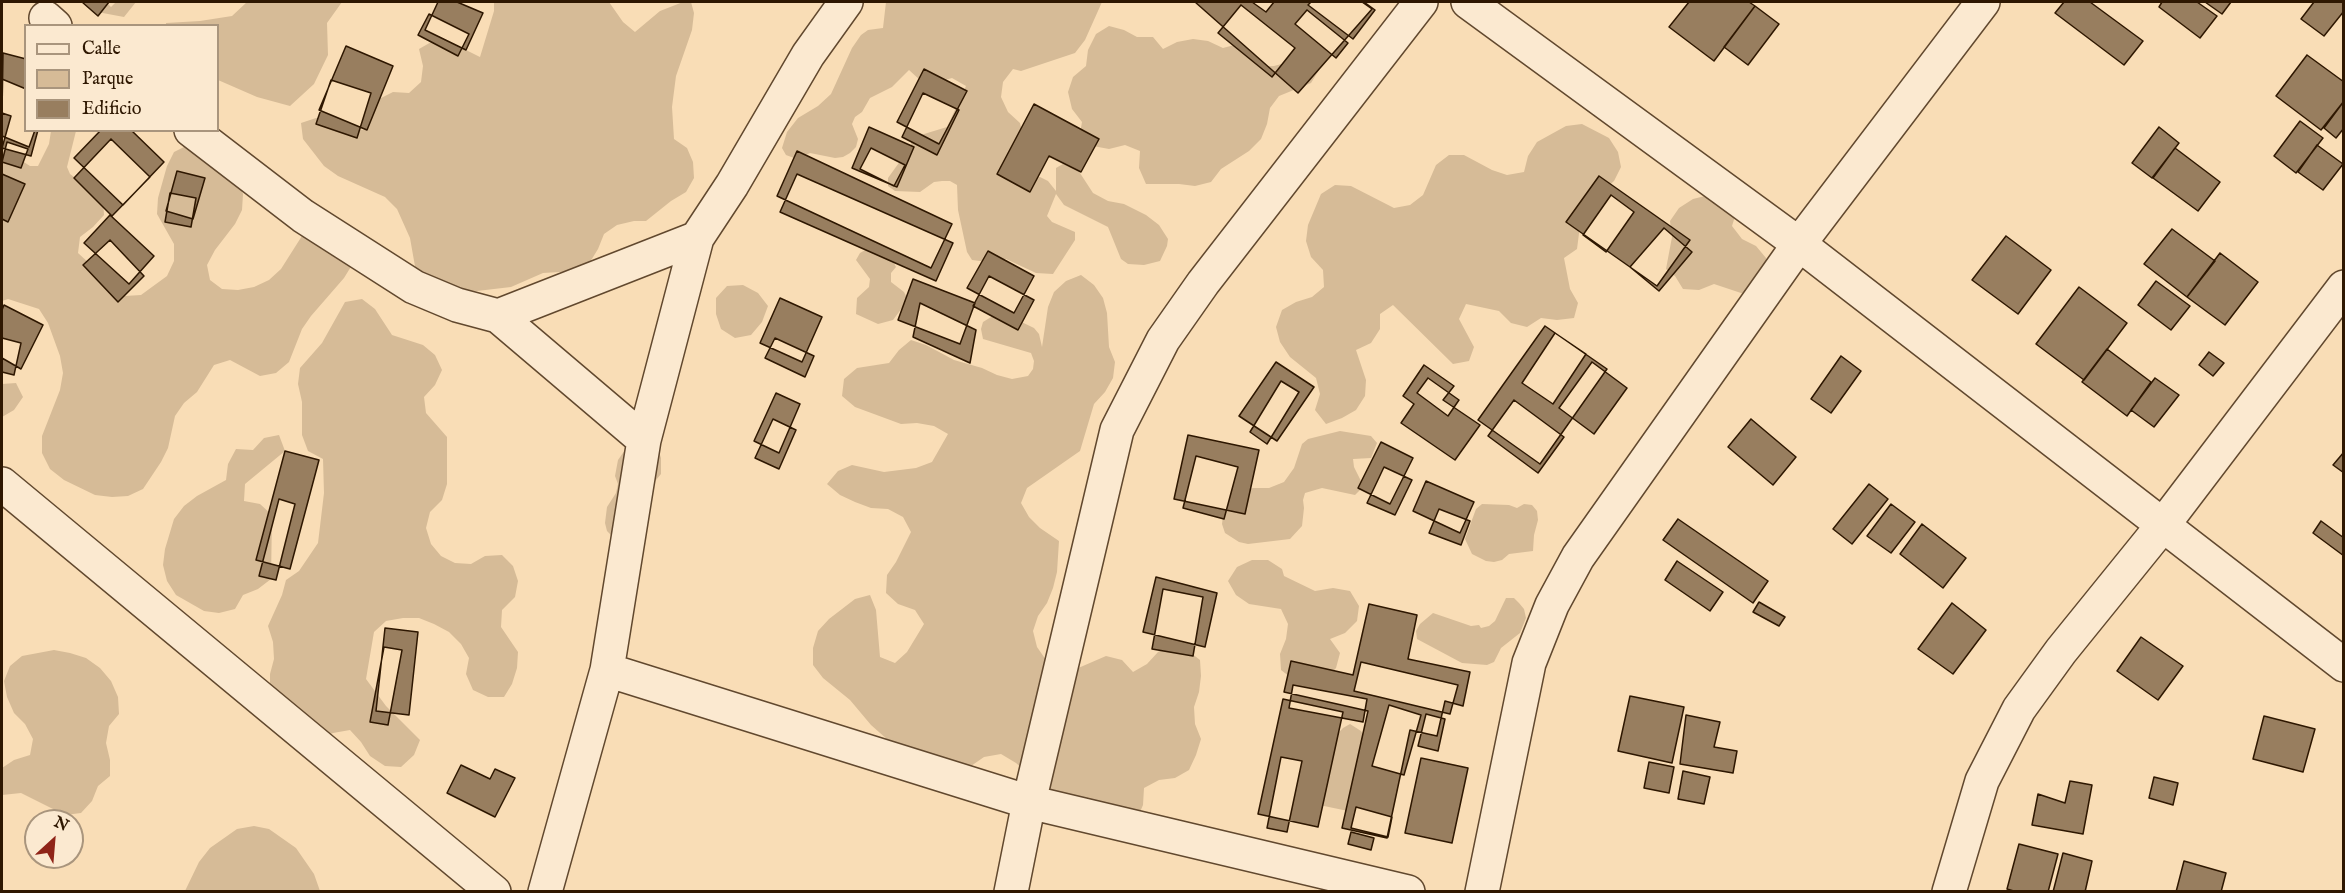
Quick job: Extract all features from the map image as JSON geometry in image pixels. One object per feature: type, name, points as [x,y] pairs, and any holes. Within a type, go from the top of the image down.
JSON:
[{"type":"street","points":[[545,891],[607,670],[644,440],[697,238],[732,185],[808,55],[846,2]]},
{"type":"street","points":[[1011,891],[1029,802],[1117,430],[1163,340],[1203,283],[1421,2]]},
{"type":"street","points":[[1468,2],[1799,244],[2343,665]]},
{"type":"street","points":[[1482,891],[1529,663],[1552,605],[1578,557],[1799,244],[1983,2]]},
{"type":"street","points":[[194,132],[303,216],[414,287],[457,305],[498,316],[644,440]]},
{"type":"street","points":[[498,316],[697,238]]},
{"type":"street","points":[[1949,891],[1982,781],[2019,709],[2061,651],[2163,525],[2343,287]]},
{"type":"street","points":[[2,484],[494,891]]},
{"type":"street","points":[[607,670],[1029,802],[1408,891]]},
{"type":"green space","points":[[82,2],[106,2],[111,7],[116,2],[136,2],[124,17],[92,11]]},
{"type":"green space","points":[[247,2],[342,2],[327,23],[328,55],[314,84],[290,106],[257,97],[219,80],[219,24],[166,24],[232,16]]},
{"type":"green space","points":[[494,2],[609,2],[623,22],[635,32],[660,11],[683,2],[691,2],[694,13],[692,30],[676,76],[672,107],[674,139],[687,148],[693,162],[694,178],[686,192],[646,221],[617,225],[604,234],[590,262],[576,271],[543,273],[511,287],[477,291],[459,290],[416,272],[410,238],[397,209],[385,197],[338,176],[324,166],[303,139],[301,123],[316,118],[332,121],[347,129],[367,130],[379,99],[393,92],[409,93],[421,82],[423,66],[419,49],[433,41],[466,50],[480,57],[494,11]]},
{"type":"green space","points":[[886,2],[1102,2],[1085,40],[1075,53],[1021,71],[1013,69],[1003,82],[1001,97],[1008,112],[1020,123],[1033,178],[1040,177],[1048,181],[1056,191],[1056,168],[1063,164],[1078,170],[1093,193],[1108,201],[1124,204],[1146,215],[1159,225],[1168,239],[1160,261],[1144,265],[1128,264],[1121,259],[1108,227],[1064,205],[1056,194],[1047,216],[1052,222],[1075,232],[1075,240],[1053,274],[1036,273],[1006,259],[972,260],[967,252],[958,210],[957,185],[950,181],[934,182],[920,192],[895,191],[888,186],[888,178],[911,146],[911,138],[947,127],[966,86],[952,78],[921,81],[909,70],[892,87],[870,98],[852,124],[858,139],[856,147],[843,157],[835,158],[810,153],[794,158],[786,155],[782,148],[787,132],[798,118],[818,106],[831,94],[852,48],[861,35],[868,30],[883,28]]},
{"type":"green space","points":[[1109,26],[1137,37],[1153,37],[1163,49],[1177,42],[1193,39],[1208,41],[1223,48],[1238,44],[1251,52],[1259,67],[1274,66],[1315,55],[1319,70],[1311,83],[1279,96],[1270,108],[1261,139],[1249,151],[1221,169],[1211,182],[1195,186],[1146,184],[1139,168],[1140,151],[1125,145],[1109,149],[1093,146],[1079,139],[1082,122],[1072,109],[1068,92],[1073,77],[1086,66],[1088,50],[1096,34]]},
{"type":"green space","points":[[1582,124],[1609,138],[1618,152],[1621,167],[1614,181],[1589,204],[1581,218],[1577,249],[1564,258],[1570,289],[1578,303],[1574,318],[1557,320],[1541,318],[1527,327],[1511,323],[1499,311],[1466,304],[1459,319],[1474,347],[1469,361],[1453,364],[1393,305],[1380,314],[1380,329],[1371,343],[1356,350],[1366,380],[1365,396],[1356,410],[1326,424],[1315,410],[1320,394],[1316,378],[1290,357],[1280,342],[1276,327],[1282,310],[1312,297],[1324,287],[1323,270],[1311,257],[1306,241],[1308,225],[1321,194],[1335,185],[1351,186],[1394,208],[1410,205],[1423,195],[1436,165],[1449,155],[1464,155],[1507,175],[1524,172],[1528,156],[1537,142],[1566,126]]},
{"type":"green space","points":[[51,132],[76,132],[67,167],[70,174],[103,199],[104,215],[80,237],[78,253],[125,296],[141,295],[167,276],[174,261],[174,244],[157,214],[158,198],[167,166],[174,152],[188,145],[238,179],[243,194],[242,210],[235,224],[215,250],[207,265],[210,280],[222,289],[238,290],[254,287],[269,280],[281,269],[307,228],[352,265],[302,329],[289,362],[276,373],[260,376],[230,360],[214,365],[197,392],[184,403],[175,416],[168,448],[161,462],[143,489],[128,496],[95,495],[64,480],[50,469],[42,453],[42,436],[60,390],[63,373],[60,356],[48,323],[39,309],[8,299],[2,301],[2,148],[30,166],[38,166],[49,144]]},
{"type":"green space","points":[[1709,195],[1737,210],[1732,226],[1742,239],[1756,246],[1766,258],[1769,274],[1744,294],[1714,284],[1699,290],[1683,289],[1675,276],[1666,269],[1672,237],[1670,221],[1679,208],[1693,199]]},
{"type":"green space","points":[[867,249],[891,257],[896,267],[891,273],[891,282],[904,292],[908,300],[893,320],[878,324],[856,314],[857,298],[869,287],[870,279],[856,260],[860,253]]},
{"type":"green space","points":[[1081,275],[1094,285],[1103,298],[1107,313],[1109,347],[1115,362],[1113,378],[1105,392],[1094,404],[1080,451],[1027,488],[1021,503],[1029,517],[1040,528],[1059,541],[1057,572],[1053,588],[1033,631],[1037,647],[1046,660],[1076,669],[1106,656],[1122,660],[1133,672],[1172,644],[1187,650],[1200,660],[1201,676],[1194,707],[1195,724],[1201,739],[1189,770],[1175,778],[1159,780],[1144,788],[1143,805],[1137,819],[1090,829],[1016,763],[1001,754],[984,757],[956,773],[897,748],[871,725],[850,700],[823,678],[813,665],[813,648],[818,631],[829,619],[855,599],[870,595],[876,610],[880,657],[895,663],[907,652],[924,624],[915,610],[898,604],[886,593],[887,575],[911,532],[903,517],[888,509],[871,508],[855,502],[840,495],[827,484],[838,471],[852,465],[884,472],[916,468],[932,462],[948,434],[934,426],[917,423],[901,424],[855,407],[842,396],[844,379],[857,368],[889,363],[911,340],[954,360],[997,375],[1012,379],[1028,376],[1033,369],[1034,361],[1031,353],[983,339],[981,329],[983,322],[996,314],[1005,314],[1034,328],[1039,334],[1042,347],[1048,307],[1054,292],[1066,281]]},
{"type":"green space","points":[[743,285],[758,293],[768,306],[762,322],[751,335],[735,338],[721,329],[716,314],[716,298],[727,286]]},
{"type":"green space","points":[[362,299],[375,309],[392,335],[423,345],[435,355],[442,370],[435,385],[424,397],[426,413],[447,437],[447,484],[442,500],[430,512],[426,528],[431,544],[441,556],[455,563],[471,564],[485,556],[502,555],[513,566],[518,581],[515,597],[502,610],[501,627],[518,652],[517,668],[512,684],[504,697],[488,697],[473,690],[466,674],[469,658],[461,644],[449,632],[434,624],[419,618],[403,618],[386,621],[374,632],[366,679],[386,706],[420,740],[414,755],[401,767],[385,766],[370,756],[350,730],[318,739],[270,691],[270,674],[274,659],[273,642],[268,626],[286,580],[299,571],[318,543],[324,493],[323,459],[308,451],[302,435],[302,402],[298,384],[300,368],[322,343],[345,302]]},
{"type":"green space","points":[[16,383],[23,397],[14,410],[2,417],[2,384]]},
{"type":"green space","points":[[1340,431],[1371,436],[1377,443],[1371,458],[1353,459],[1361,481],[1361,489],[1355,495],[1322,488],[1305,493],[1302,526],[1290,539],[1248,544],[1239,542],[1225,533],[1222,524],[1223,516],[1227,508],[1245,490],[1269,488],[1284,482],[1294,468],[1302,444],[1308,439]]},
{"type":"green space","points":[[279,435],[285,451],[245,484],[244,501],[260,504],[272,515],[271,579],[258,589],[243,595],[235,609],[219,613],[204,611],[176,595],[167,581],[163,565],[174,519],[184,506],[197,496],[226,480],[228,464],[236,449],[253,450],[264,438]]},
{"type":"green space","points":[[656,443],[661,458],[661,474],[651,486],[649,518],[643,533],[613,537],[607,531],[605,523],[607,507],[616,493],[618,484],[615,476],[618,460],[627,447]]},
{"type":"green space","points":[[1482,504],[1509,505],[1517,508],[1524,504],[1532,505],[1537,511],[1538,520],[1533,551],[1509,554],[1502,560],[1494,562],[1472,554],[1465,539],[1476,509]]},
{"type":"green space","points":[[1252,560],[1268,560],[1282,569],[1284,576],[1315,591],[1333,588],[1350,591],[1359,606],[1357,621],[1345,633],[1330,639],[1340,653],[1336,668],[1325,681],[1294,680],[1281,670],[1280,654],[1286,639],[1288,624],[1281,609],[1249,604],[1236,595],[1228,581],[1237,567]]},
{"type":"green space","points":[[1506,598],[1514,598],[1524,609],[1526,618],[1520,633],[1501,648],[1494,662],[1487,665],[1462,663],[1417,639],[1416,631],[1420,624],[1433,613],[1471,626],[1479,625],[1481,628],[1489,626],[1495,621]]},
{"type":"green space","points":[[54,650],[86,658],[100,668],[111,681],[118,697],[119,714],[109,726],[106,743],[110,760],[110,776],[98,786],[92,801],[84,810],[53,809],[21,793],[2,795],[2,768],[14,760],[30,755],[33,739],[25,724],[14,713],[7,697],[4,681],[10,666],[22,656]]},
{"type":"green space","points":[[1350,724],[1361,731],[1365,738],[1348,811],[1324,806],[1316,807],[1326,746]]},
{"type":"green space","points":[[254,826],[269,829],[296,848],[314,874],[320,891],[185,891],[199,862],[210,848],[237,829]]},
{"type":"building","points":[[82,2],[109,2],[98,16]]},
{"type":"building","points":[[438,2],[457,2],[483,13],[466,50],[425,30]]},
{"type":"building","points":[[1195,2],[1362,2],[1372,9],[1298,93]]},
{"type":"building","points":[[1252,2],[1274,2],[1266,12]]},
{"type":"building","points":[[1311,2],[1364,2],[1375,10],[1353,39],[1308,5]]},
{"type":"building","points":[[1689,2],[1749,2],[1755,6],[1714,61],[1669,27]]},
{"type":"building","points":[[2064,2],[2090,2],[2143,41],[2124,65],[2055,13]]},
{"type":"building","points":[[2162,2],[2197,2],[2217,16],[2200,38],[2159,7]]},
{"type":"building","points":[[2205,2],[2231,2],[2222,14]]},
{"type":"building","points":[[2314,2],[2344,2],[2344,11],[2324,36],[2301,19]]},
{"type":"building","points":[[1241,5],[1295,48],[1272,77],[1218,33]]},
{"type":"building","points":[[1755,6],[1779,24],[1748,65],[1724,47]]},
{"type":"building","points":[[1307,10],[1348,43],[1336,58],[1295,24]]},
{"type":"building","points":[[429,14],[469,34],[458,56],[418,35]]},
{"type":"building","points":[[346,46],[393,66],[367,130],[319,110]]},
{"type":"building","points":[[3,53],[24,58],[24,132],[37,132],[31,156],[2,148],[11,116],[2,113]]},
{"type":"building","points":[[2307,55],[2344,82],[2344,101],[2321,130],[2276,96]]},
{"type":"building","points":[[924,69],[967,91],[939,144],[897,122]]},
{"type":"building","points":[[2,79],[24,88],[24,132],[34,132],[29,147],[2,136]]},
{"type":"building","points":[[331,80],[371,93],[357,138],[316,124]]},
{"type":"building","points":[[923,93],[959,110],[937,155],[902,137]]},
{"type":"building","points":[[2344,101],[2344,128],[2336,138],[2324,128]]},
{"type":"building","points":[[1034,104],[1099,139],[1081,172],[1049,156],[1030,192],[997,174]]},
{"type":"building","points":[[2300,121],[2323,138],[2296,173],[2274,156]]},
{"type":"building","points":[[869,127],[914,147],[897,187],[852,168]]},
{"type":"building","points":[[2159,127],[2179,143],[2152,178],[2132,163]]},
{"type":"building","points":[[99,132],[133,132],[164,162],[123,205],[74,158]]},
{"type":"building","points":[[111,139],[150,177],[112,216],[74,178]]},
{"type":"building","points":[[7,142],[28,149],[21,168],[2,162]]},
{"type":"building","points":[[2317,145],[2343,164],[2323,190],[2298,172]]},
{"type":"building","points":[[871,148],[905,165],[894,186],[860,169]]},
{"type":"building","points":[[2175,148],[2220,182],[2198,211],[2153,178]]},
{"type":"building","points":[[797,151],[952,224],[931,268],[777,196]]},
{"type":"building","points":[[177,171],[205,178],[193,219],[166,211]]},
{"type":"building","points":[[2,174],[25,184],[8,222],[2,219]]},
{"type":"building","points":[[797,174],[953,243],[936,281],[780,212]]},
{"type":"building","points":[[1599,176],[1690,240],[1657,286],[1566,222]]},
{"type":"building","points":[[170,193],[196,198],[191,227],[165,222]]},
{"type":"building","points":[[1611,195],[1634,212],[1606,252],[1583,235]]},
{"type":"building","points":[[110,215],[154,256],[129,284],[84,243]]},
{"type":"building","points":[[1664,228],[1692,252],[1659,291],[1630,267]]},
{"type":"building","points":[[2172,229],[2215,261],[2187,297],[2144,264]]},
{"type":"building","points":[[2006,236],[2051,270],[2018,314],[1972,280]]},
{"type":"building","points":[[110,240],[144,276],[118,302],[83,265]]},
{"type":"building","points":[[988,251],[1034,276],[1014,313],[967,288]]},
{"type":"building","points":[[2220,253],[2258,282],[2225,325],[2187,297]]},
{"type":"building","points":[[989,276],[1034,300],[1018,330],[973,306]]},
{"type":"building","points":[[913,279],[975,303],[960,344],[898,320]]},
{"type":"building","points":[[2156,281],[2190,306],[2171,330],[2138,305]]},
{"type":"building","points":[[2079,287],[2127,323],[2084,380],[2036,344]]},
{"type":"building","points":[[780,298],[822,317],[802,362],[760,343]]},
{"type":"building","points":[[920,303],[976,330],[970,363],[913,337]]},
{"type":"building","points":[[4,305],[43,325],[21,369],[2,358],[2,310]]},
{"type":"building","points":[[1545,326],[1607,369],[1540,464],[1478,420]]},
{"type":"building","points":[[1555,333],[1586,354],[1553,404],[1522,383]]},
{"type":"building","points":[[2,338],[21,343],[14,375],[2,372]]},
{"type":"building","points":[[775,338],[814,356],[805,377],[765,358]]},
{"type":"building","points":[[2107,349],[2151,382],[2127,416],[2082,382]]},
{"type":"building","points":[[2209,352],[2224,363],[2213,376],[2199,365]]},
{"type":"building","points":[[1841,356],[1861,371],[1831,413],[1811,399]]},
{"type":"building","points":[[1276,362],[1314,387],[1277,441],[1239,416]]},
{"type":"building","points":[[1592,362],[1627,388],[1594,434],[1559,408]]},
{"type":"building","points":[[1424,365],[1454,386],[1443,400],[1480,425],[1455,460],[1401,423],[1414,404],[1403,396]]},
{"type":"building","points":[[1428,378],[1459,400],[1448,416],[1417,393]]},
{"type":"building","points":[[2155,378],[2179,395],[2154,427],[2131,410]]},
{"type":"building","points":[[1281,381],[1299,392],[1267,444],[1250,432]]},
{"type":"building","points":[[776,393],[800,404],[779,453],[754,441]]},
{"type":"building","points":[[1514,400],[1564,437],[1538,473],[1488,436]]},
{"type":"building","points":[[773,419],[796,430],[779,469],[755,458]]},
{"type":"building","points":[[1751,419],[1796,457],[1773,485],[1728,447]]},
{"type":"building","points":[[1188,435],[1259,450],[1245,514],[1174,499]]},
{"type":"building","points":[[1381,442],[1413,458],[1390,504],[1358,488]]},
{"type":"building","points":[[285,451],[319,460],[290,569],[256,560]]},
{"type":"building","points":[[2344,452],[2344,473],[2333,465]]},
{"type":"building","points":[[1196,456],[1238,467],[1224,519],[1183,508]]},
{"type":"building","points":[[1384,467],[1412,480],[1395,515],[1367,503]]},
{"type":"building","points":[[1426,481],[1474,502],[1460,533],[1413,511]]},
{"type":"building","points":[[1869,484],[1888,499],[1852,544],[1833,529]]},
{"type":"building","points":[[279,499],[295,504],[276,580],[259,576]]},
{"type":"building","points":[[1891,504],[1915,522],[1891,553],[1867,536]]},
{"type":"building","points":[[1439,509],[1470,521],[1461,545],[1429,533]]},
{"type":"building","points":[[1678,519],[1768,581],[1753,603],[1663,540]]},
{"type":"building","points":[[2321,521],[2344,538],[2344,556],[2313,533]]},
{"type":"building","points":[[1922,524],[1966,558],[1943,588],[1900,554]]},
{"type":"building","points":[[1677,561],[1723,592],[1710,611],[1665,580]]},
{"type":"building","points":[[1156,577],[1217,593],[1205,647],[1143,632]]},
{"type":"building","points":[[1163,589],[1203,597],[1193,656],[1152,649]]},
{"type":"building","points":[[1759,602],[1785,617],[1779,626],[1753,612]]},
{"type":"building","points":[[1952,603],[1986,630],[1953,674],[1918,649]]},
{"type":"building","points":[[1369,604],[1417,615],[1408,659],[1470,672],[1463,706],[1445,701],[1437,736],[1410,730],[1387,838],[1342,828],[1368,711],[1284,692],[1291,661],[1353,675]]},
{"type":"building","points":[[385,628],[418,632],[409,715],[376,711]]},
{"type":"building","points":[[2141,637],[2183,666],[2158,700],[2117,671]]},
{"type":"building","points":[[384,647],[402,650],[388,725],[370,722]]},
{"type":"building","points":[[1361,662],[1458,685],[1450,714],[1354,691]]},
{"type":"building","points":[[1293,685],[1367,699],[1363,722],[1289,708]]},
{"type":"building","points":[[1630,696],[1684,707],[1672,763],[1618,751]]},
{"type":"building","points":[[1283,699],[1343,712],[1318,827],[1258,814]]},
{"type":"building","points":[[1389,705],[1421,715],[1404,775],[1372,766]]},
{"type":"building","points":[[1426,714],[1445,719],[1438,751],[1418,746]]},
{"type":"building","points":[[1686,715],[1720,722],[1714,747],[1737,751],[1733,773],[1680,764]]},
{"type":"building","points":[[2264,716],[2315,729],[2303,772],[2253,759]]},
{"type":"building","points":[[1281,757],[1302,761],[1287,832],[1267,828]]},
{"type":"building","points":[[1421,758],[1468,768],[1452,843],[1405,833]]},
{"type":"building","points":[[1649,762],[1674,767],[1669,793],[1644,788]]},
{"type":"building","points":[[461,765],[490,779],[495,769],[515,778],[495,817],[447,793]]},
{"type":"building","points":[[1683,771],[1710,777],[1704,804],[1678,799]]},
{"type":"building","points":[[2154,777],[2178,783],[2173,805],[2149,798]]},
{"type":"building","points":[[2070,781],[2092,785],[2083,834],[2032,825],[2038,794],[2065,803]]},
{"type":"building","points":[[1356,807],[1392,817],[1388,837],[1351,828]]},
{"type":"building","points":[[1351,832],[1374,838],[1371,850],[1348,844]]},
{"type":"building","points":[[2019,844],[2058,854],[2048,892],[2017,892],[2007,889]]},
{"type":"building","points":[[2063,853],[2092,861],[2085,892],[2053,892]]},
{"type":"building","points":[[2184,861],[2226,873],[2221,892],[2176,892]]}]
